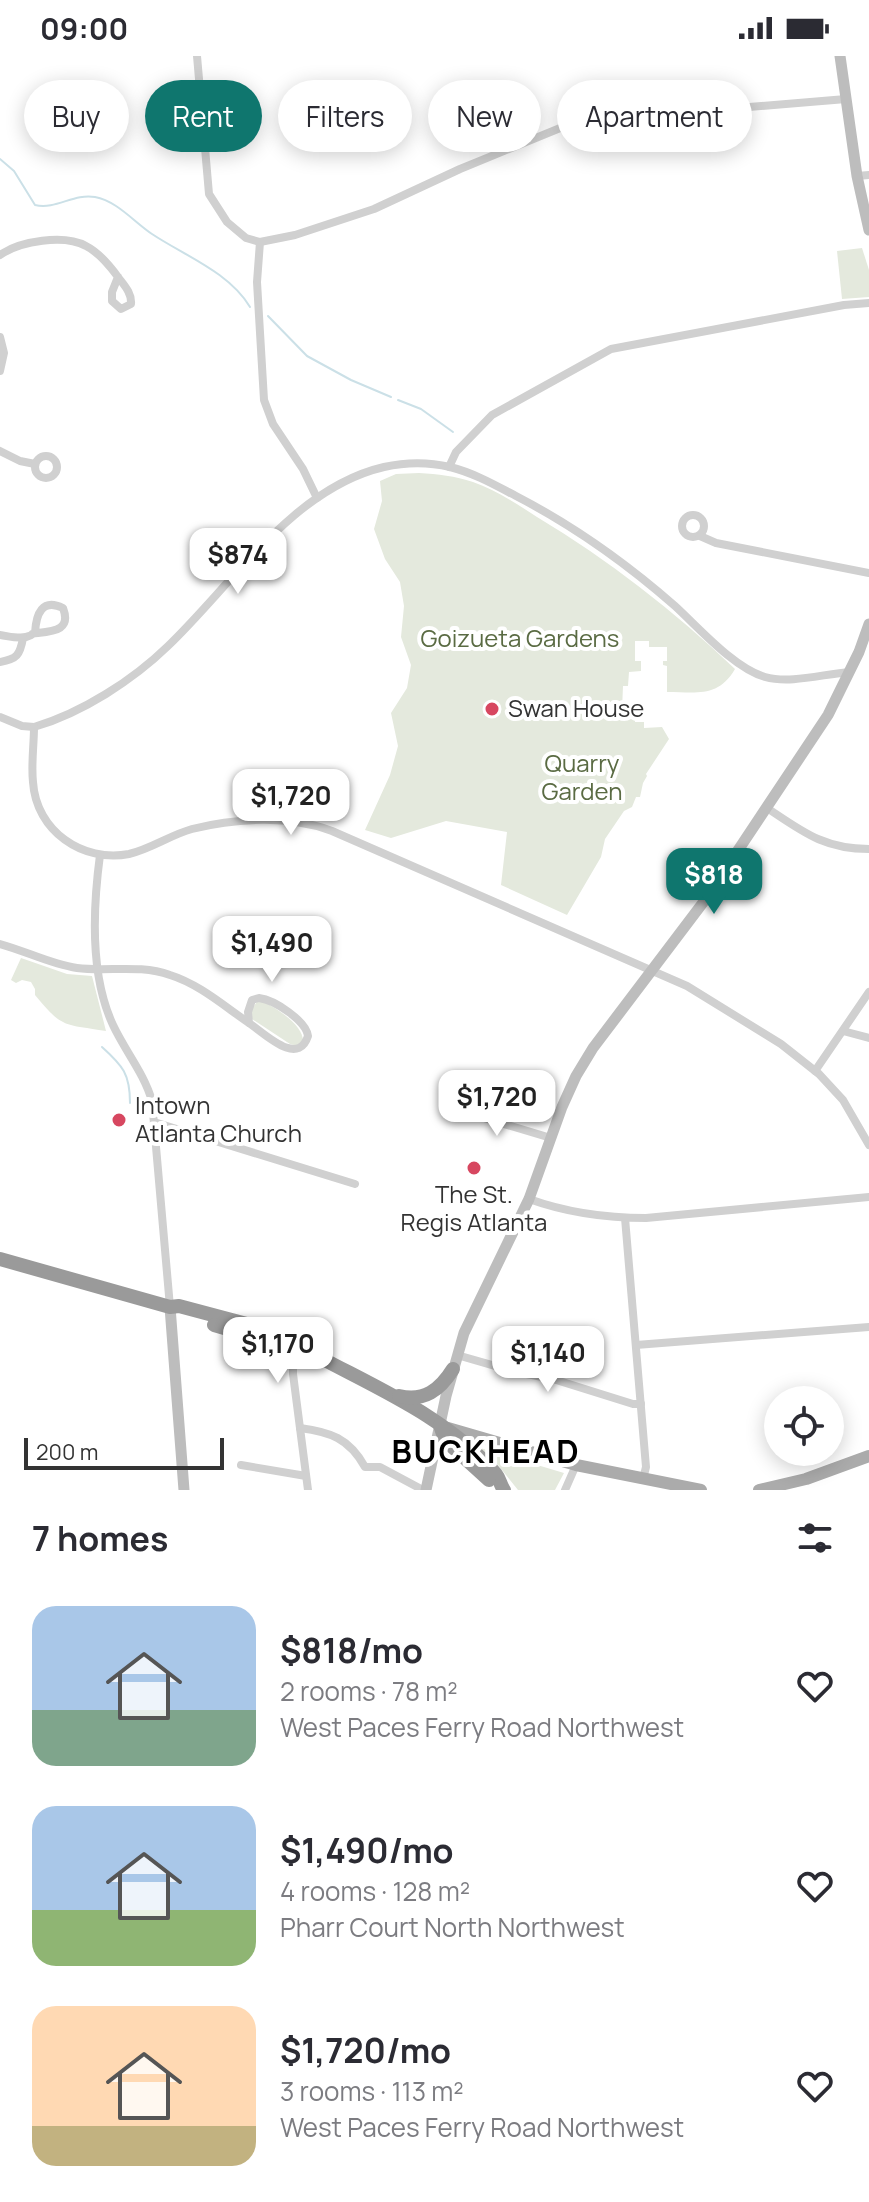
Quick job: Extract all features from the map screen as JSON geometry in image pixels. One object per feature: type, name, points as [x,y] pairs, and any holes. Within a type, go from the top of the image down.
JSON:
[{"type":"highway","points":[[0,1259],[170,1307],[179,1306],[292,1336],[299,1346],[440,1425],[445,1440],[493,1484],[502,1487]]},
{"type":"highway","points":[[390,1395],[412,1399],[425,1396],[443,1384],[455,1362]]},
{"type":"main road","points":[[840,56],[863,176],[869,230]]},
{"type":"main road","points":[[425,1490],[455,1362],[474,1311],[529,1199],[568,1092],[584,1062],[705,900],[828,715],[869,624]]},
{"type":"main road","points":[[170,1307],[184,1490]]},
{"type":"main road","points":[[440,1425],[475,1438],[576,1465],[701,1490]]},
{"type":"main road","points":[[759,1490],[806,1479],[869,1456]]},
{"type":"street","points":[[197,56],[209,194],[219,213],[236,230],[246,238],[260,242],[295,235],[374,209],[460,169],[609,108],[634,105],[702,111],[846,99]]},
{"type":"street","points":[[0,255],[26,242],[75,242],[88,247],[118,277]]},
{"type":"street","points":[[260,242],[257,282],[264,400],[273,424],[303,469],[317,498]]},
{"type":"street","points":[[449,467],[456,452],[492,415],[611,349],[844,305],[869,303]]},
{"type":"street","points":[[0,337],[4,353],[0,371]]},
{"type":"street","points":[[0,451],[20,461],[35,464]]},
{"type":"street","points":[[0,717],[22,726],[34,727],[104,695],[146,667],[277,532],[317,498],[349,479],[383,467],[416,463],[449,467],[489,482],[586,535],[645,580],[752,671],[779,679],[850,672]]},
{"type":"street","points":[[700,536],[716,543],[869,573]]},
{"type":"street","points":[[0,635],[23,638],[35,633]]},
{"type":"street","points":[[0,662],[20,655],[23,638]]},
{"type":"street","points":[[34,727],[33,783],[41,813],[52,829],[83,850],[100,855],[133,853],[206,826],[274,820],[308,823],[349,837],[687,986],[759,1030],[815,1071],[843,1100],[869,1145]]},
{"type":"street","points":[[767,808],[825,843],[869,849]]},
{"type":"street","points":[[100,855],[94,910],[100,969],[107,1010],[122,1044],[149,1089],[170,1307]]},
{"type":"street","points":[[0,944],[62,965],[100,969],[140,968],[169,975],[195,986],[231,1011],[288,1050],[300,1049],[308,1041],[304,1025],[265,998],[252,1000],[231,1011]]},
{"type":"street","points":[[815,1071],[869,992]]},
{"type":"street","points":[[249,1023],[248,1012],[252,1000]]},
{"type":"street","points":[[843,1031],[869,1038]]},
{"type":"street","points":[[451,1108],[551,1138]]},
{"type":"street","points":[[154,1122],[355,1184]]},
{"type":"street","points":[[156,1140],[180,1130]]},
{"type":"street","points":[[529,1199],[545,1205],[625,1218],[869,1197]]},
{"type":"street","points":[[625,1218],[646,1467],[643,1479]]},
{"type":"street","points":[[636,1345],[869,1327]]},
{"type":"street","points":[[299,1346],[293,1365],[308,1490]]},
{"type":"street","points":[[455,1362],[553,1379],[641,1404]]},
{"type":"street","points":[[300,1428],[335,1434],[359,1456],[365,1467],[380,1467],[411,1486],[425,1490]]},
{"type":"street","points":[[241,1465],[306,1476]]},
{"type":"street","points":[[565,1490],[576,1465]]},
{"type":"green space","points":[[862,248],[869,270],[869,297],[842,299],[837,251]]},
{"type":"green space","name":"Goizueta Gardens","points":[[419,473],[473,482],[514,502],[640,587],[735,669],[714,689],[667,692],[667,666],[663,665],[663,661],[667,661],[667,647],[649,647],[649,641],[635,641],[635,661],[641,661],[641,671],[629,672],[628,686],[623,686],[622,710],[635,710],[635,722],[644,722],[644,728],[662,727],[669,739],[646,774],[640,797],[636,797],[632,807],[624,811],[605,839],[601,857],[567,915],[501,885],[507,832],[446,821],[391,838],[365,830],[390,775],[398,746],[391,713],[407,688],[411,665],[401,637],[404,606],[400,582],[385,559],[374,529],[382,501],[380,481],[396,474]]},
{"type":"green space","points":[[21,958],[67,974],[92,976],[106,1031],[65,1023],[35,995],[31,982],[22,980],[16,983],[11,980]]},
{"type":"green space","points":[[262,1001],[294,1023],[303,1042],[297,1046],[290,1044],[252,1019],[250,1011],[257,1002]]},
{"type":"green space","points":[[477,1447],[564,1473],[555,1490],[518,1490],[498,1465]]},
{"type":"waterway","points":[[0,159],[14,171],[35,205],[50,205],[87,196],[103,199],[152,234],[218,274],[250,307]]},
{"type":"waterway","points":[[268,316],[307,356],[391,397]]},
{"type":"waterway","points":[[398,400],[421,409],[453,432]]},
{"type":"waterway","points":[[102,1047],[124,1071],[130,1103]]},
{"type":"place","name":"Swan House","points":[[492,709]]},
{"type":"place","name":"Intown Atlanta Church","points":[[119,1120]]},
{"type":"place","name":"The St. Regis Atlanta","points":[[474,1168]]},
{"type":"district","name":"BUCKHEAD","points":[[486,1452]]},
{"type":"park label","name":"Quarry Garden","points":[[582,778]]}]
